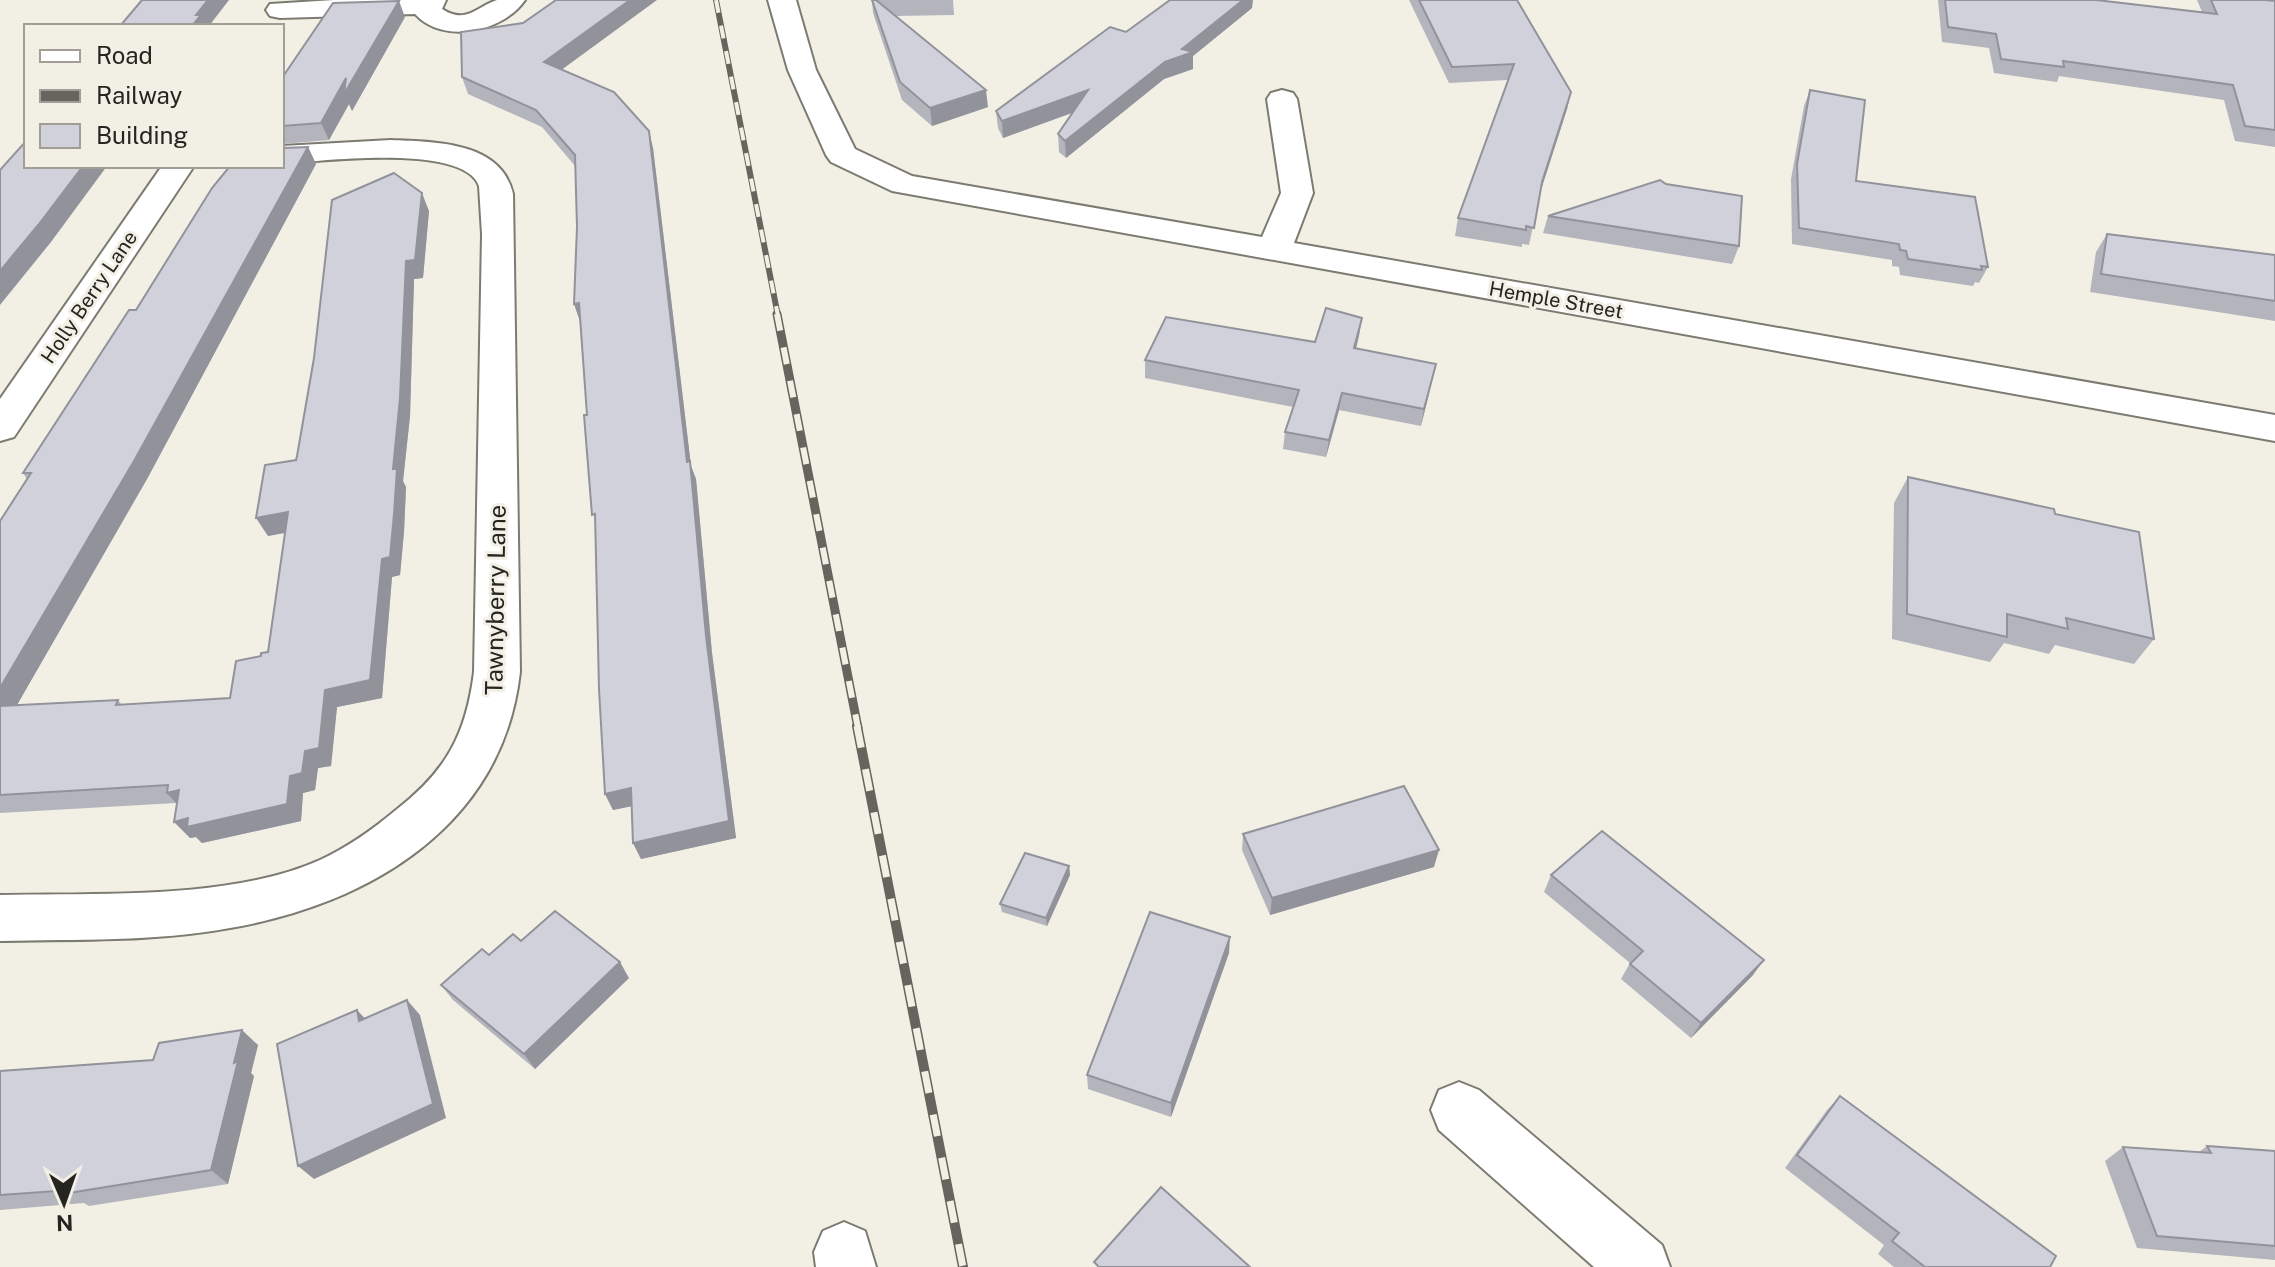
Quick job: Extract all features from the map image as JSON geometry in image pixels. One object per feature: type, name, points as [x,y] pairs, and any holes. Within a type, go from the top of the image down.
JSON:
[{"type":"street","points":[[279,12],[430,2],[432,16],[440,20],[467,22],[494,15],[511,0]]},
{"type":"street","name":"Hemple Street","points":[[782,0],[802,70],[842,155],[903,184],[2275,428]]},
{"type":"street","points":[[1274,250],[1297,193],[1282,99]]},
{"type":"street","name":"Tawnyberry Lane","points":[[0,918],[249,905],[297,893],[343,875],[380,853],[417,825],[450,792],[477,753],[494,711],[497,672],[499,265],[496,188],[490,174],[478,165],[447,154],[356,150],[284,155]]},
{"type":"street","name":"Holly Berry Lane","points":[[0,428],[177,168]]},
{"type":"street","points":[[1459,1110],[1640,1267]]},
{"type":"building","points":[[142,0],[208,0],[196,15],[201,15],[194,24],[122,24]]},
{"type":"building","points":[[556,0],[630,0],[544,62],[614,92],[649,131],[687,462],[690,461],[706,636],[729,821],[633,843],[631,788],[605,794],[595,514],[592,515],[584,415],[587,415],[579,303],[574,304],[577,227],[575,155],[536,110],[462,77],[461,32],[523,23]]},
{"type":"building","points":[[872,0],[876,0],[986,90],[930,108],[900,82]]},
{"type":"building","points":[[1170,0],[1243,0],[1182,49],[1193,52],[1165,62],[1065,141],[1058,134],[1088,90],[1002,121],[996,111],[1110,27],[1126,32]]},
{"type":"building","points":[[1419,0],[1517,0],[1571,92],[1542,182],[1534,228],[1526,226],[1526,230],[1458,218],[1514,64],[1452,67]]},
{"type":"building","points":[[1945,0],[2096,0],[2217,14],[2211,0],[2275,1],[2275,130],[2245,126],[2233,85],[2063,61],[2064,67],[2001,59],[1996,34],[1948,27]]},
{"type":"building","points":[[399,1],[344,94],[346,78],[321,123],[284,126],[284,75],[333,3]]},
{"type":"building","points":[[1810,90],[1865,100],[1856,181],[1975,197],[1988,267],[1981,266],[1982,270],[1908,259],[1906,251],[1900,250],[1899,244],[1799,228],[1797,164]]},
{"type":"building","points":[[24,143],[24,168],[81,168],[0,271],[0,170]]},
{"type":"building","points":[[308,147],[134,461],[0,688],[0,521],[31,473],[23,473],[129,310],[136,310],[212,188],[228,168],[284,168],[284,148]]},
{"type":"building","points":[[394,173],[422,193],[415,260],[406,261],[400,398],[393,469],[397,469],[394,514],[390,557],[382,559],[370,680],[325,690],[319,748],[305,751],[302,773],[290,776],[287,804],[187,827],[188,818],[174,822],[179,790],[167,793],[168,785],[0,795],[0,706],[118,700],[116,705],[230,698],[236,661],[268,652],[288,512],[256,518],[265,465],[296,460],[297,456],[314,358],[332,200]]},
{"type":"building","points":[[1660,180],[1666,184],[1742,196],[1739,246],[1548,216]]},
{"type":"building","points":[[2107,234],[2275,255],[2275,301],[2101,274]]},
{"type":"building","points":[[1326,308],[1362,318],[1354,348],[1436,364],[1424,409],[1342,393],[1329,440],[1285,432],[1299,390],[1145,360],[1166,317],[1315,342]]},
{"type":"building","points":[[1908,477],[2054,509],[2055,514],[2139,532],[2154,639],[2066,618],[2068,629],[2007,614],[2007,637],[1907,614]]},
{"type":"building","points":[[1404,786],[1439,850],[1272,898],[1243,834]]},
{"type":"building","points":[[1602,831],[1764,960],[1701,1023],[1630,964],[1643,951],[1551,875]]},
{"type":"building","points":[[1025,853],[1069,866],[1046,918],[1000,904]]},
{"type":"building","points":[[555,911],[620,962],[524,1054],[441,985],[482,949],[489,955],[513,934],[521,941]]},
{"type":"building","points":[[1150,912],[1230,937],[1171,1103],[1087,1075]]},
{"type":"building","points":[[407,1000],[433,1104],[298,1166],[277,1044],[357,1010],[359,1021]]},
{"type":"building","points":[[242,1030],[234,1063],[238,1061],[211,1170],[69,1193],[70,1190],[0,1195],[0,1071],[153,1060],[159,1043]]},
{"type":"building","points":[[1840,1096],[2056,1256],[2050,1267],[1925,1267],[1892,1241],[1899,1233],[1797,1155]]},
{"type":"building","points":[[2207,1146],[2275,1151],[2275,1246],[2157,1236],[2123,1147],[2211,1153]]},
{"type":"building","points":[[1161,1187],[1250,1267],[1099,1267],[1094,1262]]},
{"type":"railway","points":[[716,0],[778,316]]},
{"type":"railway","points":[[777,314],[858,728]]},
{"type":"railway","points":[[857,726],[963,1267]]}]
